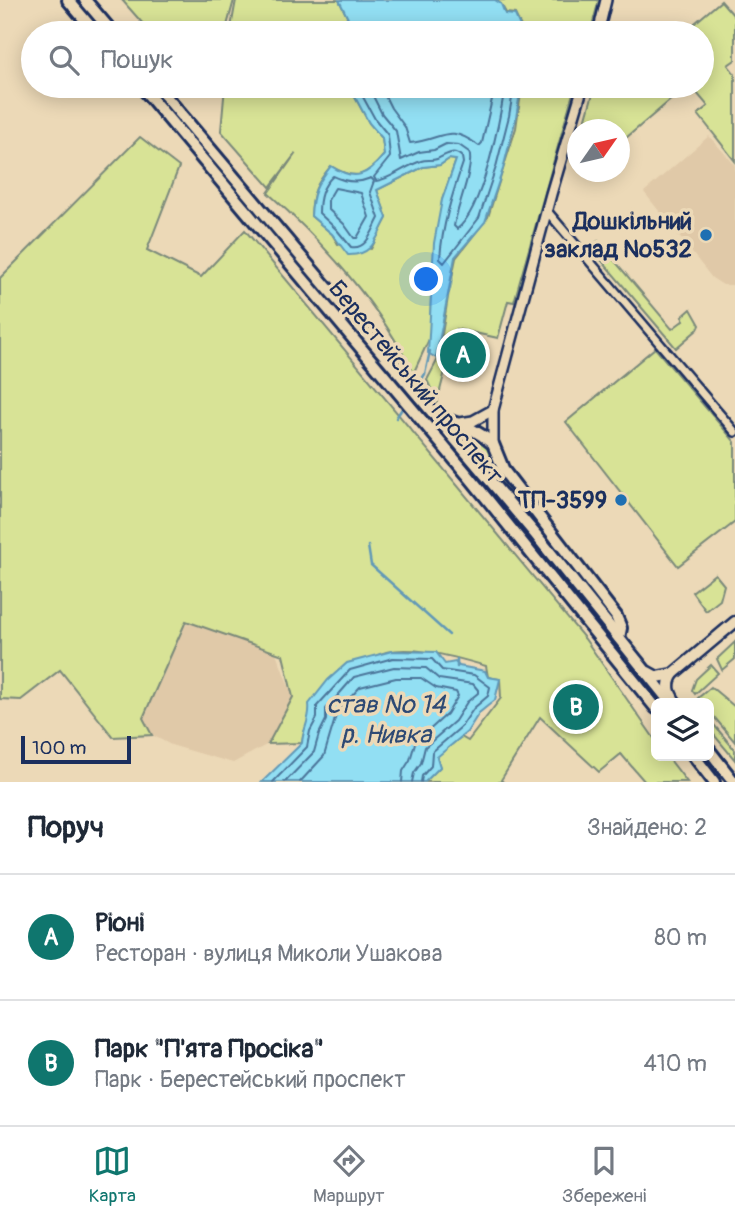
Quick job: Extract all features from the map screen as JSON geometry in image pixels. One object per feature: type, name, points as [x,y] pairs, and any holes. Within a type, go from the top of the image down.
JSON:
[{"type":"highway","points":[[68,0],[86,21]]},
{"type":"highway","points":[[85,0],[103,21]]},
{"type":"highway","name":"Берестейський проспект","points":[[151,98],[396,393],[471,479],[651,702]]},
{"type":"highway","name":"Берестейський проспект","points":[[167,98],[536,535],[670,698]]},
{"type":"highway","points":[[434,416],[468,427],[493,444],[504,471],[616,616],[621,628],[618,638]]},
{"type":"highway","points":[[714,756],[735,780]]},
{"type":"highway","points":[[698,761],[714,782]]},
{"type":"main road","points":[[672,698],[668,689],[673,674],[735,622]]},
{"type":"main road","points":[[640,665],[657,677],[673,674]]},
{"type":"main road","points":[[714,752],[735,780]]},
{"type":"street","points":[[600,21],[606,0]]},
{"type":"street","points":[[493,444],[493,410],[580,98]]},
{"type":"street","points":[[547,211],[735,432]]},
{"type":"street","points":[[455,424],[473,421],[493,410]]},
{"type":"shaded area","name":"Дошкільний заклад №532","points":[[709,136],[735,165],[733,285],[723,285],[712,278],[644,192]]},
{"type":"shaded area","points":[[189,622],[276,653],[293,697],[268,744],[233,763],[171,745],[152,735],[143,718],[181,629]]},
{"type":"green space","points":[[122,0],[234,0],[228,21],[140,21]]},
{"type":"green space","points":[[236,0],[339,0],[349,21],[232,21]]},
{"type":"green space","points":[[495,0],[599,0],[593,21],[518,21],[515,14],[506,13]]},
{"type":"green space","points":[[721,1],[735,17],[735,60],[728,65],[735,74],[735,161],[698,114],[708,106],[701,98],[714,98],[714,21],[697,21]]},
{"type":"green space","points":[[224,98],[355,98],[369,123],[382,138],[384,155],[372,168],[360,174],[347,174],[331,166],[318,183],[312,201],[311,216],[332,234],[338,244],[371,249],[387,218],[377,190],[423,167],[440,165],[449,159],[456,160],[442,200],[431,289],[430,337],[413,374],[368,300],[330,254],[268,193],[296,153],[270,187],[221,131]]},
{"type":"green space","points":[[520,98],[572,98],[514,302],[508,301],[498,338],[456,329],[437,402],[427,380],[438,359],[456,258],[488,217],[516,128]]},
{"type":"green space","points":[[592,98],[673,98],[630,134],[630,119],[586,119]]},
{"type":"green space","points":[[140,137],[179,167],[147,250],[201,277],[245,230],[585,639],[651,734],[651,761],[671,761],[687,782],[645,782],[621,754],[599,772],[540,717],[501,780],[503,782],[425,782],[440,767],[436,757],[461,737],[468,741],[501,698],[500,679],[488,677],[486,666],[414,650],[385,652],[363,665],[312,716],[305,728],[302,743],[268,744],[293,697],[283,655],[186,621],[143,718],[152,735],[113,737],[60,670],[21,700],[0,699],[0,278]]},
{"type":"green space","points":[[598,241],[672,329],[684,320],[682,317],[691,309],[700,325],[698,329],[676,348],[590,247]]},
{"type":"green space","points":[[655,348],[735,442],[735,522],[678,566],[566,422]]},
{"type":"green space","points":[[466,432],[484,442],[502,476],[523,506],[461,433]]},
{"type":"green space","points":[[715,574],[724,585],[720,600],[706,611],[692,592]]},
{"type":"green space","points":[[735,642],[735,659],[722,670],[717,659]]},
{"type":"green space","points":[[711,665],[718,673],[695,694],[692,690],[696,679]]},
{"type":"green space","points":[[711,687],[735,707],[735,742],[714,717],[714,698],[698,698]]},
{"type":"green space","points":[[714,725],[735,750],[735,760],[714,735]]},
{"type":"water","points":[[339,0],[495,0],[501,4],[505,14],[515,15],[518,21],[349,21]]},
{"type":"water","points":[[355,98],[519,98],[503,169],[485,222],[455,257],[436,358],[428,353],[434,243],[442,200],[456,160],[449,159],[440,165],[423,167],[377,190],[387,218],[373,244],[364,252],[348,255],[332,234],[311,216],[316,189],[331,166],[347,174],[360,174],[372,168],[384,155],[382,138],[369,123]]},
{"type":"water","name":"став № 14 р. Нивка","points":[[392,651],[436,652],[445,664],[455,662],[459,666],[485,671],[488,677],[500,679],[495,700],[479,713],[467,732],[437,757],[440,767],[425,782],[262,782],[302,743],[309,704],[328,680],[347,663]]},
{"type":"waterway","points":[[417,387],[425,374],[430,351]]},
{"type":"waterway","points":[[396,418],[405,404]]},
{"type":"waterway","points":[[368,546],[371,565],[449,635]]},
{"type":"waterway","points":[[457,659],[457,667]]},
{"type":"place","name":"Дошкільний заклад №532","points":[[706,235]]},
{"type":"place","name":"Ріоні","points":[[463,355]]},
{"type":"place","name":"ТП-3599","points":[[621,500]]},
{"type":"place","name":"Парк \"П'ята Просіка\"","points":[[576,707]]}]
